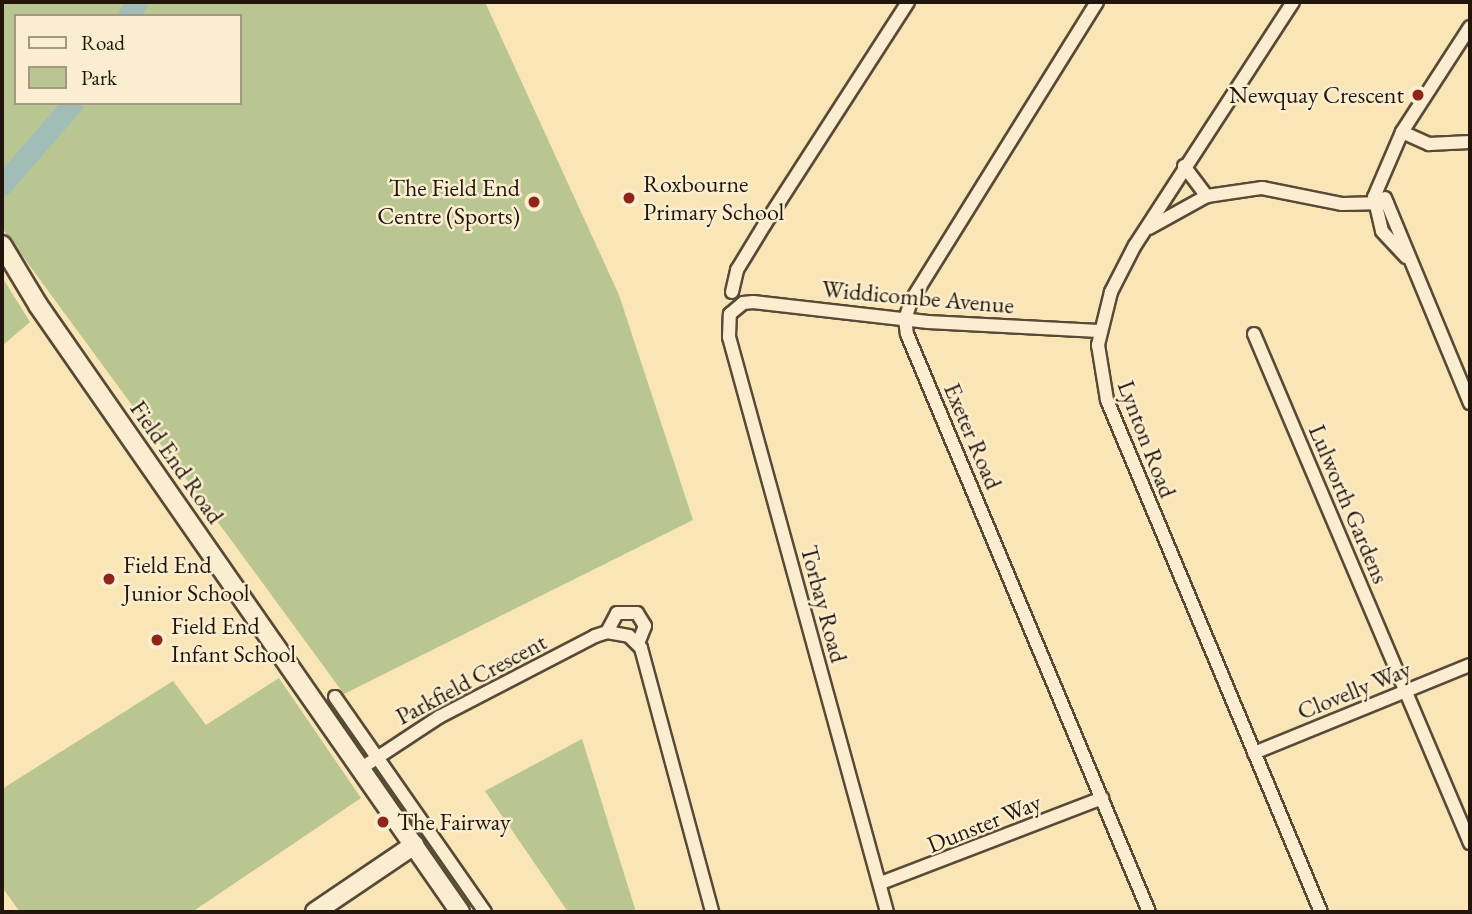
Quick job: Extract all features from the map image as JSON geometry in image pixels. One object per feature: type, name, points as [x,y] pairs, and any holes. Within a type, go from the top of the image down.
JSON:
[{"type":"street","points":[[732,292],[737,270],[758,235],[908,2]]},
{"type":"street","points":[[905,320],[911,301],[1097,2]]},
{"type":"street","name":"Lynton Road","points":[[1293,2],[1184,166],[1111,292],[1099,331],[1107,400],[1321,912]]},
{"type":"street","points":[[1406,257],[1382,231],[1372,203],[1381,173],[1402,132],[1470,27]]},
{"type":"street","points":[[1402,132],[1429,144],[1470,142]]},
{"type":"street","points":[[1184,166],[1207,196]]},
{"type":"street","points":[[1147,229],[1207,196],[1262,188],[1342,204],[1387,203]]},
{"type":"street","points":[[1378,190],[1387,203],[1406,257],[1470,403]]},
{"type":"street","name":"Field End Road","points":[[2,245],[38,305],[460,912]]},
{"type":"street","name":"Widdicombe Avenue","points":[[735,307],[753,302],[905,320],[1099,331]]},
{"type":"street","name":"Torbay Road","points":[[735,307],[730,314],[729,337],[887,912]]},
{"type":"street","name":"Exeter Road","points":[[905,320],[911,345],[1149,912]]},
{"type":"street","name":"Lulworth Gardens","points":[[1254,334],[1408,690],[1470,843]]},
{"type":"street","name":"Parkfield Crescent","points":[[360,769],[439,717],[607,632],[617,613],[637,613],[645,625],[638,643],[712,912]]},
{"type":"street","points":[[607,632],[629,636],[638,643]]},
{"type":"street","name":"Clovelly Way","points":[[1254,753],[1470,665]]},
{"type":"street","points":[[335,697],[485,912]]},
{"type":"street","name":"Dunster Way","points":[[881,883],[1102,798]]},
{"type":"street","points":[[316,912],[414,845]]},
{"type":"green space","points":[[2,2],[485,2],[619,295],[693,520],[344,694],[2,228]]},
{"type":"green space","points":[[2,277],[30,322],[2,346]]},
{"type":"green space","points":[[279,678],[361,798],[192,912],[20,912],[2,887],[2,789],[173,681],[206,725]]},
{"type":"green space","points":[[328,698],[366,752],[358,753],[322,701]]},
{"type":"green space","points":[[582,739],[636,912],[568,912],[485,791]]},
{"type":"green space","points":[[378,771],[453,878],[449,883],[375,777]]},
{"type":"waterway","points":[[129,14],[137,2]]},
{"type":"waterway","points":[[2,185],[71,105]]},
{"type":"place","name":"Newquay Crescent","points":[[1418,95]]},
{"type":"place","name":"Roxbourne Primary School","points":[[629,198]]},
{"type":"place","name":"The Field End Centre (Sports)","points":[[534,202]]},
{"type":"place","name":"Field End Junior School","points":[[109,579]]},
{"type":"place","name":"Field End Infant School","points":[[157,640]]},
{"type":"place","name":"The Fairway","points":[[383,822]]}]
